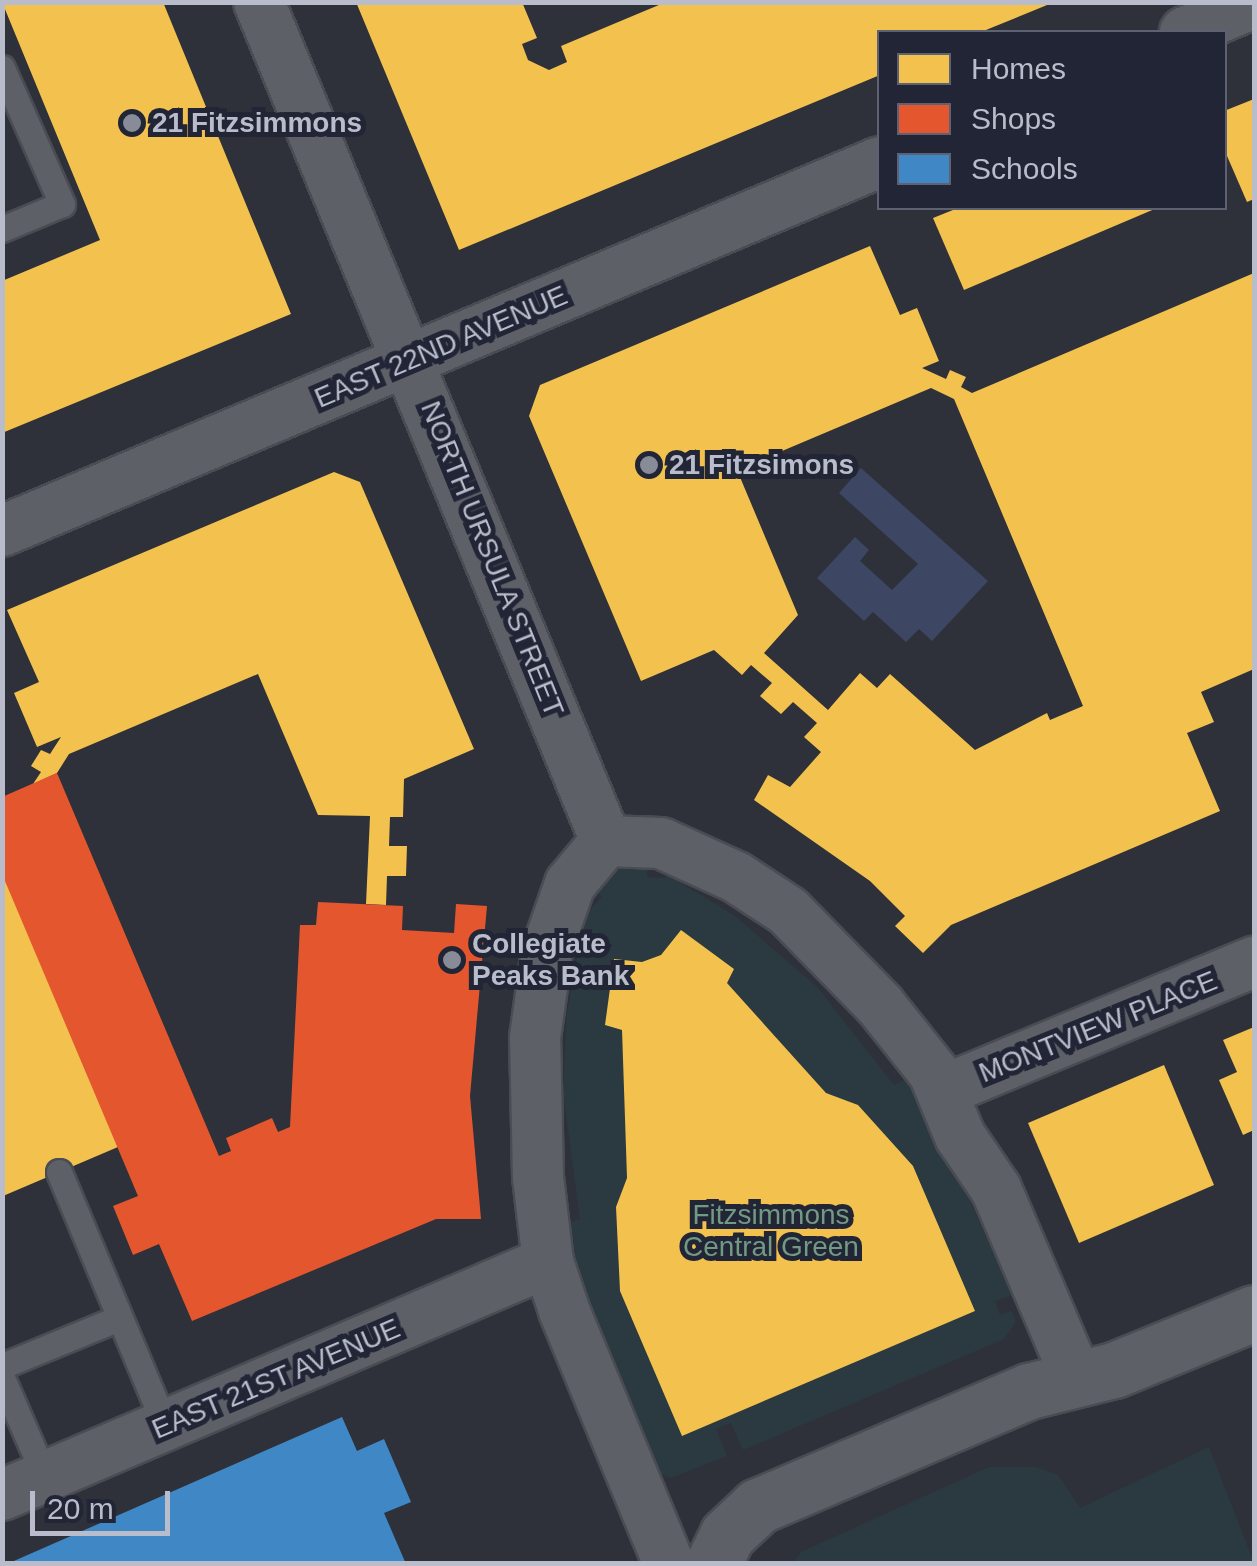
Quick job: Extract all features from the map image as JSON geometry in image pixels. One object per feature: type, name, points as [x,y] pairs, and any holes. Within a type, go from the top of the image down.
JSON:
[{"type":"street","name":"NORTH URSULA STREET","points":[[259,2],[606,840]]},
{"type":"street","points":[[1190,30],[1254,3]]},
{"type":"street","name":"EAST 22ND AVENUE","points":[[2,531],[877,163]]},
{"type":"street","points":[[670,1564],[548,1262],[535,1093],[546,950],[570,884],[606,840],[660,844],[736,876],[788,911],[899,1026],[942,1091],[960,1136],[996,1189],[1076,1377]]},
{"type":"street","name":"MONTVIEW PLACE","points":[[942,1091],[1254,962]]},
{"type":"street","name":"EAST 21ST AVENUE","points":[[24,1486],[548,1262]]},
{"type":"street","points":[[713,1564],[727,1536],[758,1506],[1076,1377],[1114,1370],[1254,1314]]},
{"type":"lane","points":[[2,68],[62,204],[2,228]]},
{"type":"lane","points":[[58,1172],[165,1426]]},
{"type":"lane","points":[[2,1366],[119,1318]]},
{"type":"lane","points":[[2,1378],[24,1486]]},
{"type":"green space","name":"Fitzsimmons Central Green","points":[[647,863],[647,877],[665,878],[668,864],[686,872],[681,883],[735,916],[817,987],[894,1085],[907,1079],[947,1149],[1012,1295],[995,1301],[1000,1315],[1012,1311],[1016,1322],[1004,1339],[743,1450],[731,1423],[716,1429],[727,1456],[670,1478],[657,1472],[572,1267],[567,1223],[580,1219],[563,1092],[567,1012],[582,929],[571,925],[578,901],[590,910],[602,897],[591,885],[612,871]]},
{"type":"green space","points":[[1209,1447],[1254,1563],[793,1563],[801,1552],[989,1467],[1036,1467],[1058,1475],[1080,1508]]},
{"type":"water","points":[[861,468],[988,581],[932,641],[919,629],[906,642],[873,612],[864,621],[817,578],[855,537],[869,550],[860,561],[892,590],[918,564],[839,493]]},
{"type":"building: Homes","name":"21 Fitzsimmons","points":[[2,2],[163,2],[291,314],[2,433],[2,281],[100,240]]},
{"type":"building: Homes","points":[[356,2],[522,2],[537,38],[522,44],[528,60],[549,70],[567,62],[561,46],[666,2],[1052,3],[986,30],[877,30],[877,76],[459,250]]},
{"type":"building: Homes","points":[[1254,99],[1254,199],[1247,202],[1227,156],[1227,110]]},
{"type":"building: Homes","points":[[953,210],[1152,210],[964,290],[933,218]]},
{"type":"building: Homes","points":[[870,246],[900,315],[917,308],[939,361],[922,368],[946,379],[950,370],[966,377],[961,387],[972,393],[1254,273],[1254,669],[1201,692],[1214,722],[1187,733],[1220,811],[951,925],[923,953],[895,926],[905,916],[870,881],[754,800],[768,775],[790,787],[821,752],[804,737],[817,723],[793,702],[781,714],[760,696],[772,683],[751,665],[742,675],[714,650],[641,681],[529,416],[540,385]],"holes":[[[931,388],[954,399],[1083,706],[1050,720],[1047,713],[975,750],[890,674],[877,688],[860,673],[828,710],[764,653],[798,615],[737,470]]]},
{"type":"building: Homes","points":[[334,472],[360,482],[474,749],[404,779],[403,817],[390,817],[389,846],[407,846],[406,876],[387,876],[386,905],[366,904],[370,816],[318,815],[258,674],[69,754],[57,773],[33,784],[41,772],[31,766],[41,750],[50,754],[61,737],[37,747],[14,693],[39,682],[7,610]]},
{"type":"building: Homes","points":[[3,874],[118,1147],[3,1196]]},
{"type":"building: Homes","name":"Fitzsimmons Central Green","points":[[681,930],[734,969],[727,983],[826,1093],[858,1105],[913,1166],[975,1311],[682,1436],[620,1291],[616,1207],[627,1178],[622,1030],[605,1025],[614,959],[642,962],[661,955]]},
{"type":"building: Homes","points":[[1254,1027],[1254,1130],[1243,1135],[1219,1080],[1237,1072],[1223,1040]]},
{"type":"building: Homes","points":[[1164,1065],[1214,1185],[1079,1243],[1028,1123]]},
{"type":"building: Shops","points":[[57,773],[219,1156],[231,1151],[226,1138],[272,1118],[278,1132],[290,1127],[300,925],[316,925],[318,902],[403,906],[402,930],[454,933],[456,904],[487,906],[470,1096],[481,1219],[436,1219],[192,1321],[159,1244],[133,1255],[113,1206],[138,1196],[2,874],[2,797]]},
{"type":"building: Schools","points":[[342,1417],[357,1451],[384,1439],[411,1502],[384,1513],[406,1564],[7,1564]]},
{"type":"place","name":"21 Fitzsimmons","points":[[132,123]]},
{"type":"place","name":"21 Fitzsimons","points":[[649,465]]},
{"type":"place","name":"Collegiate Peaks Bank","points":[[452,960]]}]
